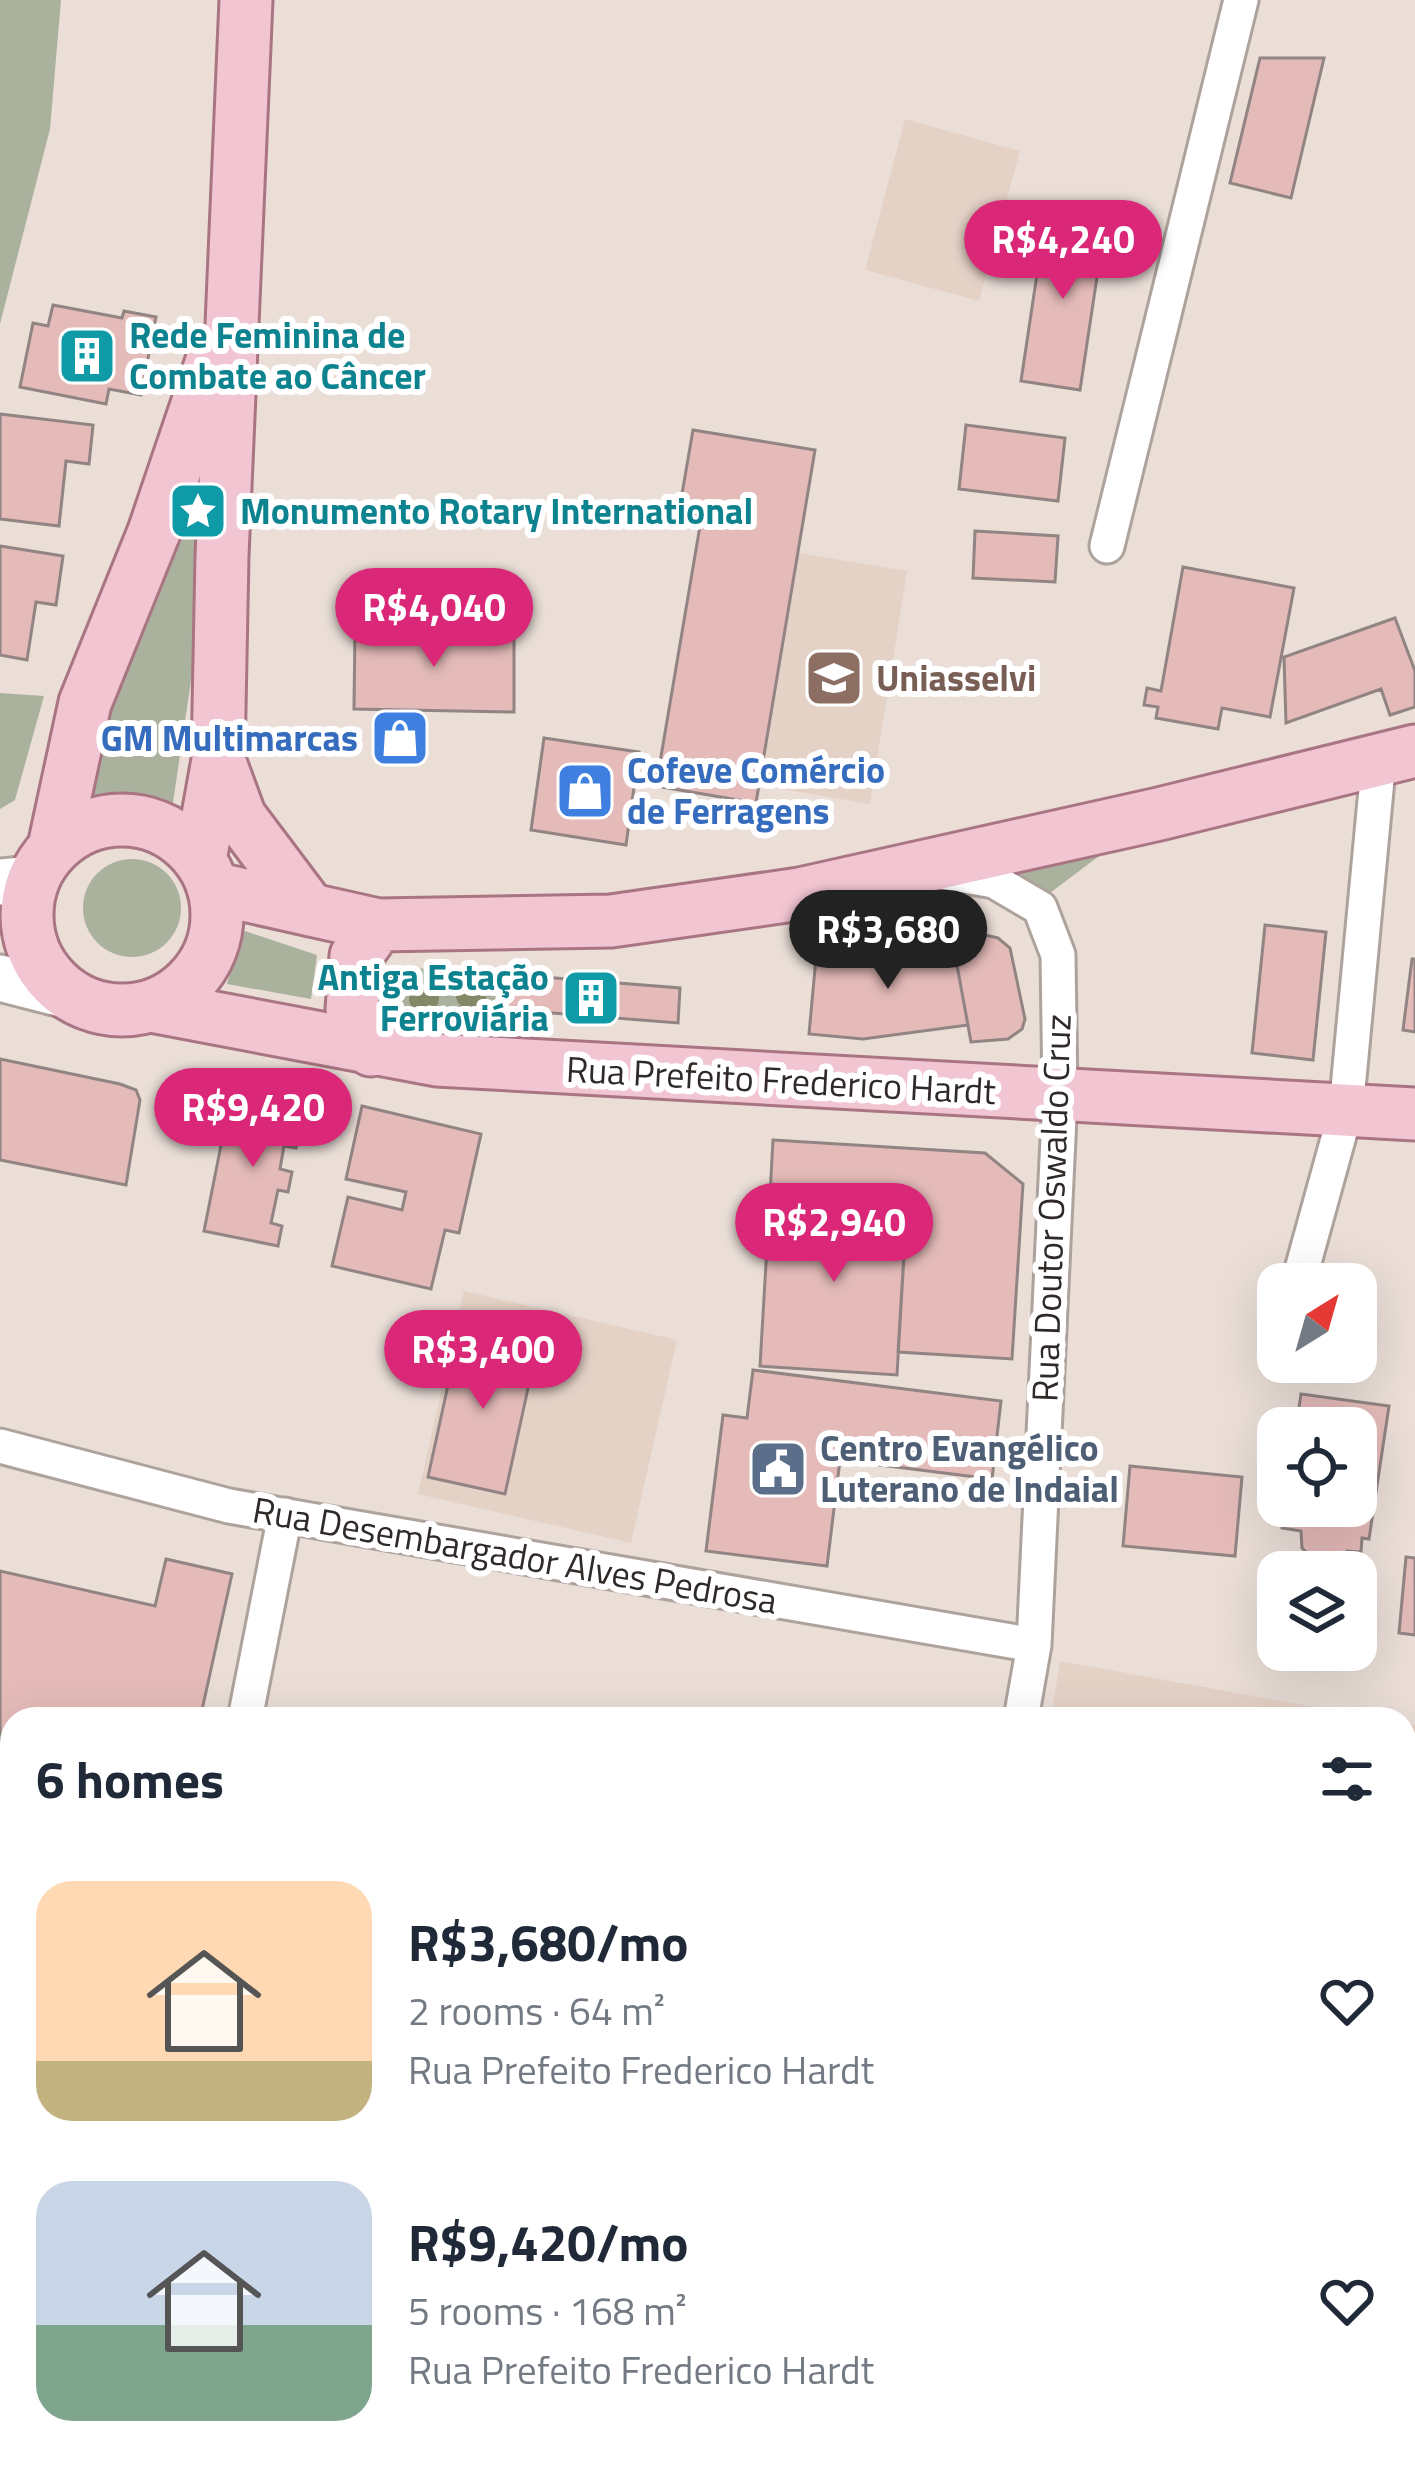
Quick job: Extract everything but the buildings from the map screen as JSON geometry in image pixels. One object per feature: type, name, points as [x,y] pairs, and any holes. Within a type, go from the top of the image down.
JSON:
[{"type":"main road","points":[[0,978],[112,1010],[151,1006],[188,982],[212,946],[218,917],[207,874],[218,760],[231,304],[246,0]]},
{"type":"main road","points":[[74,997],[48,975],[31,946],[26,912],[29,869],[85,704],[154,532],[231,304]]},
{"type":"main road","points":[[29,869],[89,825],[130,820],[169,832],[207,874],[310,910],[378,925],[610,921],[800,894],[1160,814],[1397,754]]},
{"type":"main road","points":[[218,760],[240,817],[310,910]]},
{"type":"main road","points":[[370,1049],[352,1010],[356,956],[378,925]]},
{"type":"main road","name":"Rua Prefeito Frederico Hardt","points":[[151,1006],[437,1060],[1415,1114]]},
{"type":"street","points":[[1107,545],[1241,0]]},
{"type":"street","points":[[1304,1263],[1346,1110],[1397,754]]},
{"type":"street","name":"Rua Doutor Oswaldo Cruz","points":[[911,866],[994,881],[1040,908],[1058,955],[1060,1096],[1034,1645],[1023,1707]]},
{"type":"street","name":"Rua Desembargador Alves Pedrosa","points":[[0,1446],[230,1506],[1034,1645]]},
{"type":"street","points":[[247,1707],[285,1515]]},
{"type":"shaded area","points":[[905,119],[1020,151],[979,301],[865,270]]},
{"type":"shaded area","name":"Uniasselvi","points":[[798,553],[907,571],[870,804],[759,785]]},
{"type":"shaded area","points":[[464,1291],[677,1340],[631,1543],[418,1494]]},
{"type":"shaded area","points":[[1060,1661],[1314,1707],[1053,1707]]},
{"type":"green space","points":[[0,0],[61,0],[50,129],[0,324]]},
{"type":"green space","points":[[201,461],[204,593],[171,816],[129,806],[87,809],[121,676]]},
{"type":"green space","points":[[0,693],[44,696],[15,800],[0,809]]},
{"type":"green space","points":[[1115,844],[1046,896],[1000,873]]},
{"type":"green space","points":[[132,859],[167,873],[181,908],[167,943],[132,957],[97,943],[83,908],[97,873]]},
{"type":"green space","points":[[242,930],[317,955],[311,999],[227,984]]},
{"type":"green space","points":[[369,966],[498,972],[494,1016],[367,1005]]},
{"type":"place","name":"Rede Feminina de Combate ao Câncer","points":[[87,356]]},
{"type":"place","name":"Monumento Rotary International","points":[[198,511]]},
{"type":"place","name":"Uniasselvi","points":[[834,678]]},
{"type":"place","name":"GM Multimarcas","points":[[400,738]]},
{"type":"place","name":"Cofeve Comércio de Ferragens","points":[[585,791]]},
{"type":"place","name":"Antiga Estação Ferroviária","points":[[591,998]]},
{"type":"place","name":"Centro Evangélico Luterano de Indaial","points":[[778,1469]]}]
